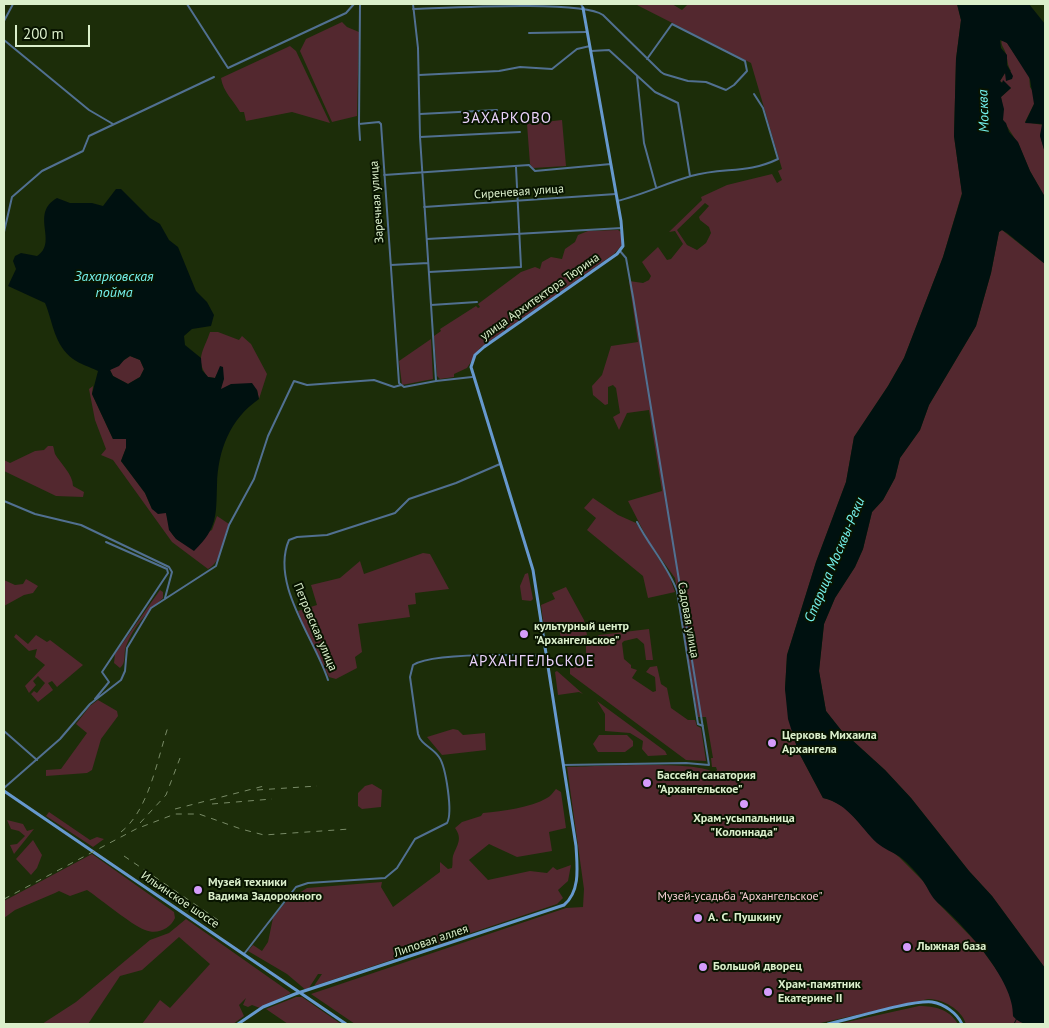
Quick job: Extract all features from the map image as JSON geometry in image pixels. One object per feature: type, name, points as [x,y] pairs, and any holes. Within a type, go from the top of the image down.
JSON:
[{"type":"street","points":[[4,21],[13,4]]},
{"type":"street","points":[[187,4],[228,68],[346,12],[354,4]]},
{"type":"street","points":[[360,4],[360,140]]},
{"type":"street","points":[[413,4],[418,48],[420,137],[436,381]]},
{"type":"street","points":[[94,701],[121,680],[129,643],[149,611],[165,598],[218,563],[229,525],[254,479],[268,436],[294,381],[311,385],[374,380],[394,387],[401,385],[404,387],[472,377],[533,570],[564,765],[686,763],[709,765],[634,298],[626,258],[620,251],[623,243],[621,221],[588,32],[581,4]]},
{"type":"street","points":[[413,9],[550,5],[583,8],[599,12],[647,59],[664,74],[688,81],[706,82],[726,90],[734,85],[747,71],[745,61],[672,24],[647,59]]},
{"type":"street","points":[[529,33],[588,32]]},
{"type":"street","points":[[4,40],[89,110],[113,124]]},
{"type":"street","points":[[418,75],[499,71],[520,67],[552,69],[576,48],[590,46]]},
{"type":"street","points":[[591,51],[609,50],[655,92],[679,106],[690,176]]},
{"type":"street","points":[[637,74],[643,135],[656,187]]},
{"type":"street","points":[[4,232],[12,197],[42,171],[83,151],[90,136],[214,77]]},
{"type":"street","points":[[617,202],[637,197],[656,187],[690,176],[717,170],[747,170],[768,165],[778,159],[762,108],[754,94]]},
{"type":"street","points":[[420,114],[497,110]]},
{"type":"street","name":"Заречная улица","points":[[359,124],[379,122],[381,124],[390,265],[401,385]]},
{"type":"street","points":[[420,137],[520,132]]},
{"type":"street","points":[[384,175],[529,165],[535,171],[610,164]]},
{"type":"street","points":[[429,272],[521,267],[516,167]]},
{"type":"street","name":"Сиреневая улица","points":[[424,207],[616,194]]},
{"type":"street","points":[[426,239],[622,228]]},
{"type":"street","name":"улица Архитектора Тюрина","points":[[472,377],[471,363],[484,347],[620,251]]},
{"type":"street","points":[[390,265],[428,263]]},
{"type":"street","points":[[431,305],[476,302]]},
{"type":"street","name":"Петровская улица","points":[[328,680],[317,652],[302,625],[286,580],[284,558],[289,540],[297,537],[326,535],[395,514],[409,499],[456,483],[500,464]]},
{"type":"street","points":[[4,501],[36,514],[81,525],[169,567],[172,572],[165,598]]},
{"type":"street","name":"Садовая улица","points":[[637,522],[648,543],[670,574],[677,591],[698,724],[703,726]]},
{"type":"street","points":[[4,790],[60,739],[109,682],[102,672],[168,573],[167,569],[106,542]]},
{"type":"street","points":[[162,583],[167,586]]},
{"type":"street","points":[[244,954],[296,887],[302,884],[385,878],[397,868],[415,839],[447,823],[450,812],[442,764],[435,752],[420,741],[418,734],[410,674],[412,665],[452,658],[489,655],[546,656]]},
{"type":"street","points":[[4,731],[38,760]]},
{"type":"street","name":"Липовая аллея","points":[[238,1024],[263,1007],[300,992],[566,903],[576,882],[577,863],[564,765]]},
{"type":"street","name":"Ильинское шоссе","points":[[4,790],[346,1024]]},
{"type":"street","points":[[828,1024],[927,1002],[948,1008],[957,1016],[962,1024]]},
{"type":"green space","name":"Музей-усадьба \"Архангельское\"","points":[[635,4],[672,4],[682,10],[688,4],[957,4],[961,20],[956,59],[954,136],[962,193],[943,257],[904,358],[854,437],[846,482],[816,562],[787,655],[785,689],[798,751],[823,798],[831,800],[847,809],[869,834],[899,857],[923,881],[938,903],[978,944],[1006,983],[1014,1007],[1013,1016],[1024,1024],[966,1024],[956,1009],[940,1001],[928,999],[816,1024],[355,1024],[311,994],[566,908],[583,907],[584,889],[567,767],[667,765],[704,769],[714,773],[717,770],[716,767],[712,767],[711,758],[713,758],[706,717],[698,717],[675,578],[649,542],[628,501],[662,491],[649,410],[627,413],[619,430],[613,417],[620,413],[616,388],[613,385],[608,387],[608,404],[605,405],[593,395],[592,386],[602,375],[611,346],[638,342],[629,281],[643,283],[649,280],[651,276],[642,262],[658,247],[667,260],[671,259],[683,244],[675,231],[669,232],[702,200],[701,197],[727,185],[772,174],[777,183],[782,180],[778,171],[782,169],[751,63]],"holes":[[[705,203],[709,206],[699,217],[709,227],[711,233],[706,243],[697,250],[687,245],[677,230]]]},
{"type":"green space","points":[[342,22],[347,27],[359,32],[357,116],[332,122],[300,51],[306,39]]},
{"type":"green space","points":[[1002,39],[1007,43],[1029,75],[1030,87],[1034,93],[1034,104],[1025,122],[1043,125],[1040,135],[1045,153],[1045,197],[1030,171],[1019,145],[1003,120],[1001,97],[1011,88],[1000,81],[1005,73],[1011,71],[1002,45]]},
{"type":"green space","points":[[290,46],[296,51],[330,123],[292,112],[246,121],[244,112],[240,112],[229,96],[221,78]]},
{"type":"green space","points":[[562,120],[566,166],[533,168],[530,164],[527,124]]},
{"type":"green space","points":[[618,230],[621,232],[622,245],[614,254],[480,348],[467,368],[454,374],[454,377],[440,379],[437,376],[434,336],[441,331],[440,329],[476,306],[480,307],[478,304],[521,272],[535,267],[540,269],[542,262],[551,257],[562,259],[565,249],[575,242],[578,235],[588,231]]},
{"type":"green space","points":[[1002,230],[1045,264],[1045,968],[992,896],[969,871],[911,798],[885,770],[841,730],[826,711],[819,671],[824,624],[835,598],[855,567],[863,549],[872,512],[883,500],[895,478],[900,458],[920,430],[929,405],[976,326],[991,273],[999,232]]},
{"type":"green space","points":[[210,332],[218,332],[239,340],[242,336],[251,344],[267,374],[259,399],[257,390],[221,389],[217,374],[215,378],[208,377],[201,360]]},
{"type":"green space","points":[[431,339],[433,379],[402,385],[399,361]]},
{"type":"green space","points":[[130,356],[140,360],[144,369],[140,377],[128,384],[113,376],[110,370]]},
{"type":"green space","points":[[93,386],[92,394],[113,439],[126,438],[126,448],[121,461],[145,493],[152,509],[166,513],[173,535],[185,544],[212,530],[217,516],[229,524],[220,555],[217,561],[208,569],[172,542],[113,460],[101,455],[106,449],[95,420],[89,389]]},
{"type":"green space","points":[[48,446],[53,446],[55,454],[71,477],[73,486],[84,492],[83,497],[56,496],[4,471],[4,460],[10,463],[35,451],[44,450]]},
{"type":"green space","points":[[593,498],[618,515],[636,523],[669,575],[675,592],[648,598],[643,576],[587,530],[596,518],[584,508]]},
{"type":"green space","points":[[423,553],[430,554],[449,589],[415,593],[416,604],[408,605],[410,617],[358,624],[362,652],[355,657],[357,668],[336,679],[329,677],[298,611],[317,605],[311,585],[340,578],[360,561],[364,574]]},
{"type":"green space","points":[[528,573],[533,599],[531,601],[522,600],[520,586],[525,574]]},
{"type":"green space","points":[[26,579],[38,586],[33,593],[24,595],[4,606],[4,580],[15,585],[23,584]]},
{"type":"green space","points":[[566,587],[584,620],[587,635],[561,639],[559,627],[546,630],[544,628],[541,605],[555,599],[552,593]]},
{"type":"green space","points":[[160,590],[163,592],[163,598],[133,632],[126,646],[124,661],[120,668],[114,663],[115,654]]},
{"type":"green space","points":[[649,629],[653,660],[646,660],[644,644],[637,638],[622,643],[624,659],[631,665],[631,668],[637,670],[632,678],[653,692],[656,691],[655,677],[646,672],[650,667],[657,666],[661,684],[667,688],[671,708],[688,720],[695,720],[697,726],[701,728],[706,761],[686,760],[570,674],[570,668],[579,665],[579,658],[586,656],[586,646],[599,635]]},
{"type":"green space","points":[[16,634],[28,644],[36,635],[47,642],[50,640],[83,665],[57,687],[52,681],[48,683],[53,690],[38,702],[31,694],[34,691],[37,693],[45,683],[38,676],[33,681],[36,685],[29,693],[25,686],[45,665],[35,657],[37,649],[29,651],[14,637]]},
{"type":"green space","points":[[557,671],[583,694],[579,692],[558,695],[555,672]]},
{"type":"green space","points":[[98,700],[117,711],[118,716],[101,739],[92,770],[87,773],[46,776],[46,770],[61,769],[87,733],[76,724],[90,706]]},
{"type":"green space","points":[[597,701],[665,751],[667,755],[648,756],[642,749],[643,741],[630,733],[605,731],[605,714]]},
{"type":"green space","points":[[453,729],[458,730],[463,735],[485,733],[486,750],[442,755],[427,737]]},
{"type":"green space","points":[[599,735],[627,735],[633,741],[633,746],[625,752],[598,752],[593,744]]},
{"type":"green space","points":[[372,784],[382,790],[381,807],[362,809],[358,806],[358,793],[365,786]]},
{"type":"green space","points":[[556,789],[561,792],[566,828],[549,832],[552,851],[517,857],[489,844],[469,860],[488,880],[530,871],[547,873],[553,867],[557,870],[571,865],[568,881],[558,890],[563,898],[557,904],[314,986],[322,974],[318,974],[307,991],[287,974],[248,951],[253,945],[262,951],[268,942],[273,918],[293,893],[296,895],[307,888],[382,882],[381,887],[393,907],[440,872],[440,862],[448,869],[452,868],[453,857],[459,839],[455,828],[462,822],[481,816],[483,813],[525,807],[548,797]]},
{"type":"green space","points":[[49,812],[90,840],[97,837],[104,839],[93,847],[46,816]]},
{"type":"green space","points":[[7,820],[23,824],[27,831],[34,829],[14,854],[10,845],[17,844],[25,836],[19,831],[11,829]]},
{"type":"green space","points":[[33,840],[42,855],[37,868],[31,875],[16,859]]},
{"type":"green space","points":[[92,854],[174,912],[175,918],[173,922],[163,930],[154,932],[145,930],[87,890],[70,896],[59,891],[15,910],[4,918],[4,901]]},
{"type":"green space","points":[[186,919],[291,993],[260,1008],[252,1005],[248,1007],[243,1005],[246,998],[239,1005],[244,1016],[233,1024],[142,1024],[160,1000],[170,1008],[210,964],[179,937],[142,970],[120,976],[88,1024],[42,1024],[76,1002],[150,940],[169,933]]},
{"type":"green space","points":[[296,997],[302,997],[341,1024],[288,1024],[266,1009]]},
{"type":"green space","points":[[919,1006],[941,1009],[958,1024],[838,1024]]},
{"type":"water","points":[[957,4],[1029,4],[1045,24],[1045,153],[1040,136],[1042,124],[1025,123],[1034,104],[1030,79],[1007,43],[1000,40],[1001,48],[1007,55],[1007,65],[1013,76],[1012,79],[1006,81],[1005,73],[1000,81],[1002,83],[1003,80],[1011,88],[1001,97],[1004,109],[1003,120],[1009,132],[1018,142],[1030,171],[1045,197],[1045,264],[1007,233],[1002,230],[999,232],[991,273],[976,326],[929,405],[920,430],[900,458],[895,478],[883,500],[872,512],[863,549],[855,567],[835,598],[824,624],[819,671],[826,711],[841,730],[885,770],[911,798],[969,871],[992,896],[1045,968],[1045,1024],[1024,1023],[1016,1020],[1013,1016],[1006,987],[997,970],[961,925],[933,898],[916,872],[900,857],[877,843],[840,805],[823,798],[798,751],[788,719],[785,689],[787,655],[816,562],[846,482],[854,437],[904,358],[943,257],[962,194],[954,136],[956,59],[961,20]]},
{"type":"water","name":"Захарковская пойма","points":[[116,189],[121,189],[150,218],[160,224],[169,240],[178,247],[196,291],[207,302],[214,315],[211,326],[192,329],[184,336],[185,345],[201,358],[202,370],[208,377],[215,378],[220,366],[223,367],[224,379],[221,389],[231,384],[252,383],[257,390],[259,399],[240,416],[223,448],[218,472],[214,521],[208,535],[194,551],[176,539],[169,530],[166,513],[158,514],[152,509],[145,493],[121,461],[126,448],[126,439],[113,439],[92,394],[98,371],[76,361],[62,347],[45,303],[8,286],[16,269],[13,261],[15,256],[21,253],[37,256],[43,250],[46,236],[45,212],[49,205],[57,198],[70,203],[92,203],[103,206]],"holes":[[[130,356],[140,360],[144,369],[140,377],[128,384],[113,376],[110,370],[119,366]]]},
{"type":"waterway","points":[[1014,1024],[1017,1018]]},
{"type":"railway","points":[[121,832],[131,823],[145,798],[156,769],[168,727]]},
{"type":"railway","points":[[140,823],[166,795],[180,758]]},
{"type":"railway","points":[[175,809],[264,786]]},
{"type":"railway","points":[[257,790],[317,786]]},
{"type":"railway","points":[[212,804],[272,799]]},
{"type":"railway","points":[[4,899],[136,829],[175,814],[199,814],[264,835],[350,829]]},
{"type":"railway","points":[[124,856],[218,920]]},
{"type":"place","name":"культурный центр \"Архангельское\"","points":[[524,634]]},
{"type":"place","name":"Церковь Михаила Архангела","points":[[772,743]]},
{"type":"place","name":"Бассейн санатория \"Архангельское\"","points":[[647,783]]},
{"type":"place","name":"Храм-усыпальница \"Колоннада\"","points":[[744,804]]},
{"type":"place","name":"Музей техники Вадима Задорожного","points":[[198,890]]},
{"type":"place","name":"А. С. Пушкину","points":[[698,918]]},
{"type":"place","name":"Лыжная база","points":[[907,947]]},
{"type":"place","name":"Большой дворец","points":[[703,967]]},
{"type":"place","name":"Храм-памятник Екатерине II","points":[[768,992]]},
{"type":"district","name":"ЗАХАРКОВО","points":[[507,119]]},
{"type":"district","name":"АРХАНГЕЛЬСКОЕ","points":[[532,662]]},
{"type":"water label","name":"Москва","points":[[984,111]]},
{"type":"water label","name":"Старица Москвы-Реки","points":[[835,560]]}]
